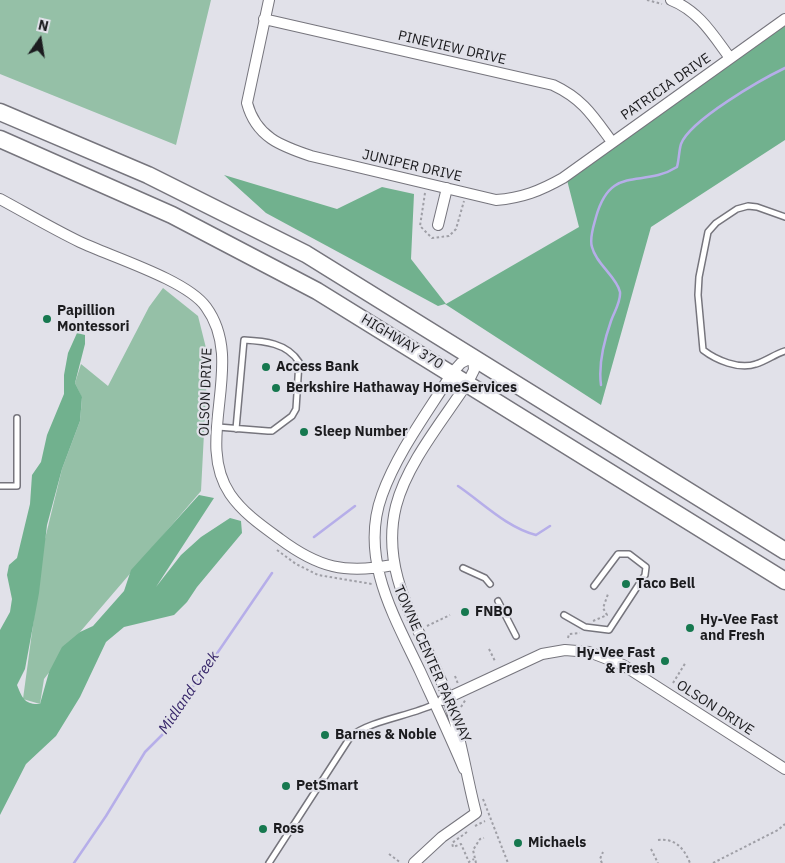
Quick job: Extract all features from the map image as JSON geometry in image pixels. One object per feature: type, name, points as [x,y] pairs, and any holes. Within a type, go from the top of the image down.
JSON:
[{"type":"highway","name":"HIGHWAY 370","points":[[0,112],[148,175],[262,231],[353,282],[785,551]]},
{"type":"highway","name":"HIGHWAY 370","points":[[0,139],[118,190],[216,236],[317,291],[468,382],[785,581]]},
{"type":"street","points":[[264,19],[269,0]]},
{"type":"street","points":[[671,0],[684,5],[697,14],[730,58]]},
{"type":"street","name":"JUNIPER DRIVE","points":[[264,19],[247,103],[251,119],[258,129],[283,146],[296,151],[496,200],[516,199],[534,194],[563,178]]},
{"type":"street","name":"PINEVIEW DRIVE","points":[[264,19],[553,86],[572,94],[586,107],[612,142]]},
{"type":"street","name":"PATRICIA DRIVE","points":[[563,178],[785,19]]},
{"type":"street","points":[[438,225],[447,188]]},
{"type":"street","name":"OLSON DRIVE","points":[[0,200],[76,240],[176,283],[205,305],[218,329],[223,351],[218,460],[224,481],[234,500],[249,515],[296,551],[320,564],[346,569],[377,568],[393,565]]},
{"type":"street","name":"TOWNE CENTER PARKWAY","points":[[414,863],[442,837],[476,813],[448,698],[402,592],[393,565],[392,532],[401,492],[418,459],[468,382],[474,370],[473,357],[461,363],[452,373],[399,457],[381,496],[374,540],[377,568],[389,606],[436,704],[464,769]]},
{"type":"street","name":"OLSON DRIVE","points":[[436,704],[542,654],[565,650],[589,652],[623,665],[785,769]]},
{"type":"lane","points":[[785,217],[758,206],[748,206],[737,209],[716,223],[708,232],[699,277],[698,294],[704,350],[713,358],[732,364],[754,365],[785,350]]},
{"type":"lane","points":[[218,428],[236,429],[272,431],[292,416],[296,409],[299,362],[296,358],[272,343],[244,340],[236,429]]},
{"type":"lane","points":[[0,486],[17,486],[17,418]]},
{"type":"lane","points":[[564,615],[586,627],[609,630],[645,575],[646,567],[629,554],[618,554],[594,586]]},
{"type":"lane","points":[[463,568],[485,578],[490,584]]},
{"type":"lane","points":[[498,601],[516,636]]},
{"type":"lane","points":[[269,863],[351,736],[365,727],[406,716],[436,704]]},
{"type":"path","points":[[568,638],[569,634],[583,633],[588,622],[607,615],[603,608],[608,594]]},
{"type":"path","points":[[425,627],[450,615]]},
{"type":"path","points":[[489,649],[495,661]]},
{"type":"path","points":[[673,683],[686,662]]},
{"type":"path","points":[[461,707],[467,701]]},
{"type":"path","points":[[483,799],[508,863]]},
{"type":"path","points":[[474,859],[469,862],[461,844],[453,847],[452,843],[472,827],[485,821]]},
{"type":"path","points":[[713,863],[778,830],[785,824]]},
{"type":"path","points":[[476,863],[473,850],[480,839],[484,838]]},
{"type":"path","points":[[658,840],[675,842],[684,850],[690,863]]},
{"type":"path","points":[[651,849],[658,863]]},
{"type":"path","points":[[602,863],[600,859],[603,852]]},
{"type":"path","points":[[389,854],[401,863]]},
{"type":"green space","points":[[0,0],[211,0],[176,145],[0,74]]},
{"type":"green space","points":[[785,24],[785,140],[651,227],[601,405],[445,304],[438,306],[266,213],[224,175],[337,209],[382,187],[414,194],[411,259],[446,304],[579,227],[567,180]]},
{"type":"green space","points":[[163,288],[198,316],[208,356],[201,491],[80,632],[44,679],[40,704],[23,699],[44,543],[62,469],[80,421],[82,398],[75,383],[81,364],[108,386],[149,307]]},
{"type":"green space","points":[[77,333],[85,335],[85,344],[75,383],[82,397],[80,421],[62,469],[47,525],[39,593],[25,669],[17,685],[25,700],[40,704],[49,672],[62,647],[80,632],[93,626],[124,591],[131,570],[199,495],[214,498],[156,587],[181,555],[201,537],[230,518],[241,521],[242,533],[197,587],[187,602],[174,615],[124,627],[106,642],[80,697],[56,736],[26,764],[0,815],[0,630],[10,612],[12,599],[7,575],[9,565],[17,558],[30,504],[32,475],[41,462],[47,435],[64,394],[64,375],[68,353]]},
{"type":"waterway","name":"Midland Creek","points":[[601,385],[602,352],[620,296],[618,286],[594,253],[591,243],[593,228],[602,200],[619,183],[664,173],[677,167],[681,144],[687,134],[728,101],[785,68]]},
{"type":"waterway","name":"Midland Creek","points":[[458,486],[495,514],[525,531],[536,535],[550,526]]},
{"type":"waterway","name":"Midland Creek","points":[[314,537],[355,506]]},
{"type":"waterway","name":"Midland Creek","points":[[74,863],[106,816],[145,752],[163,734],[176,708],[205,671],[272,573]]},
{"type":"place","name":"Papillion Montessori","points":[[47,319]]},
{"type":"place","name":"Access Bank","points":[[266,367]]},
{"type":"place","name":"Berkshire Hathaway HomeServices","points":[[276,388]]},
{"type":"place","name":"Sleep Number","points":[[304,432]]},
{"type":"place","name":"Taco Bell","points":[[626,584]]},
{"type":"place","name":"FNBO","points":[[465,612]]},
{"type":"place","name":"Hy-Vee Fast and Fresh","points":[[690,628]]},
{"type":"place","name":"Hy-Vee Fast & Fresh","points":[[665,661]]},
{"type":"place","name":"Barnes & Noble","points":[[325,735]]},
{"type":"place","name":"PetSmart","points":[[286,786]]},
{"type":"place","name":"Ross","points":[[263,829]]},
{"type":"place","name":"Michaels","points":[[518,843]]}]
